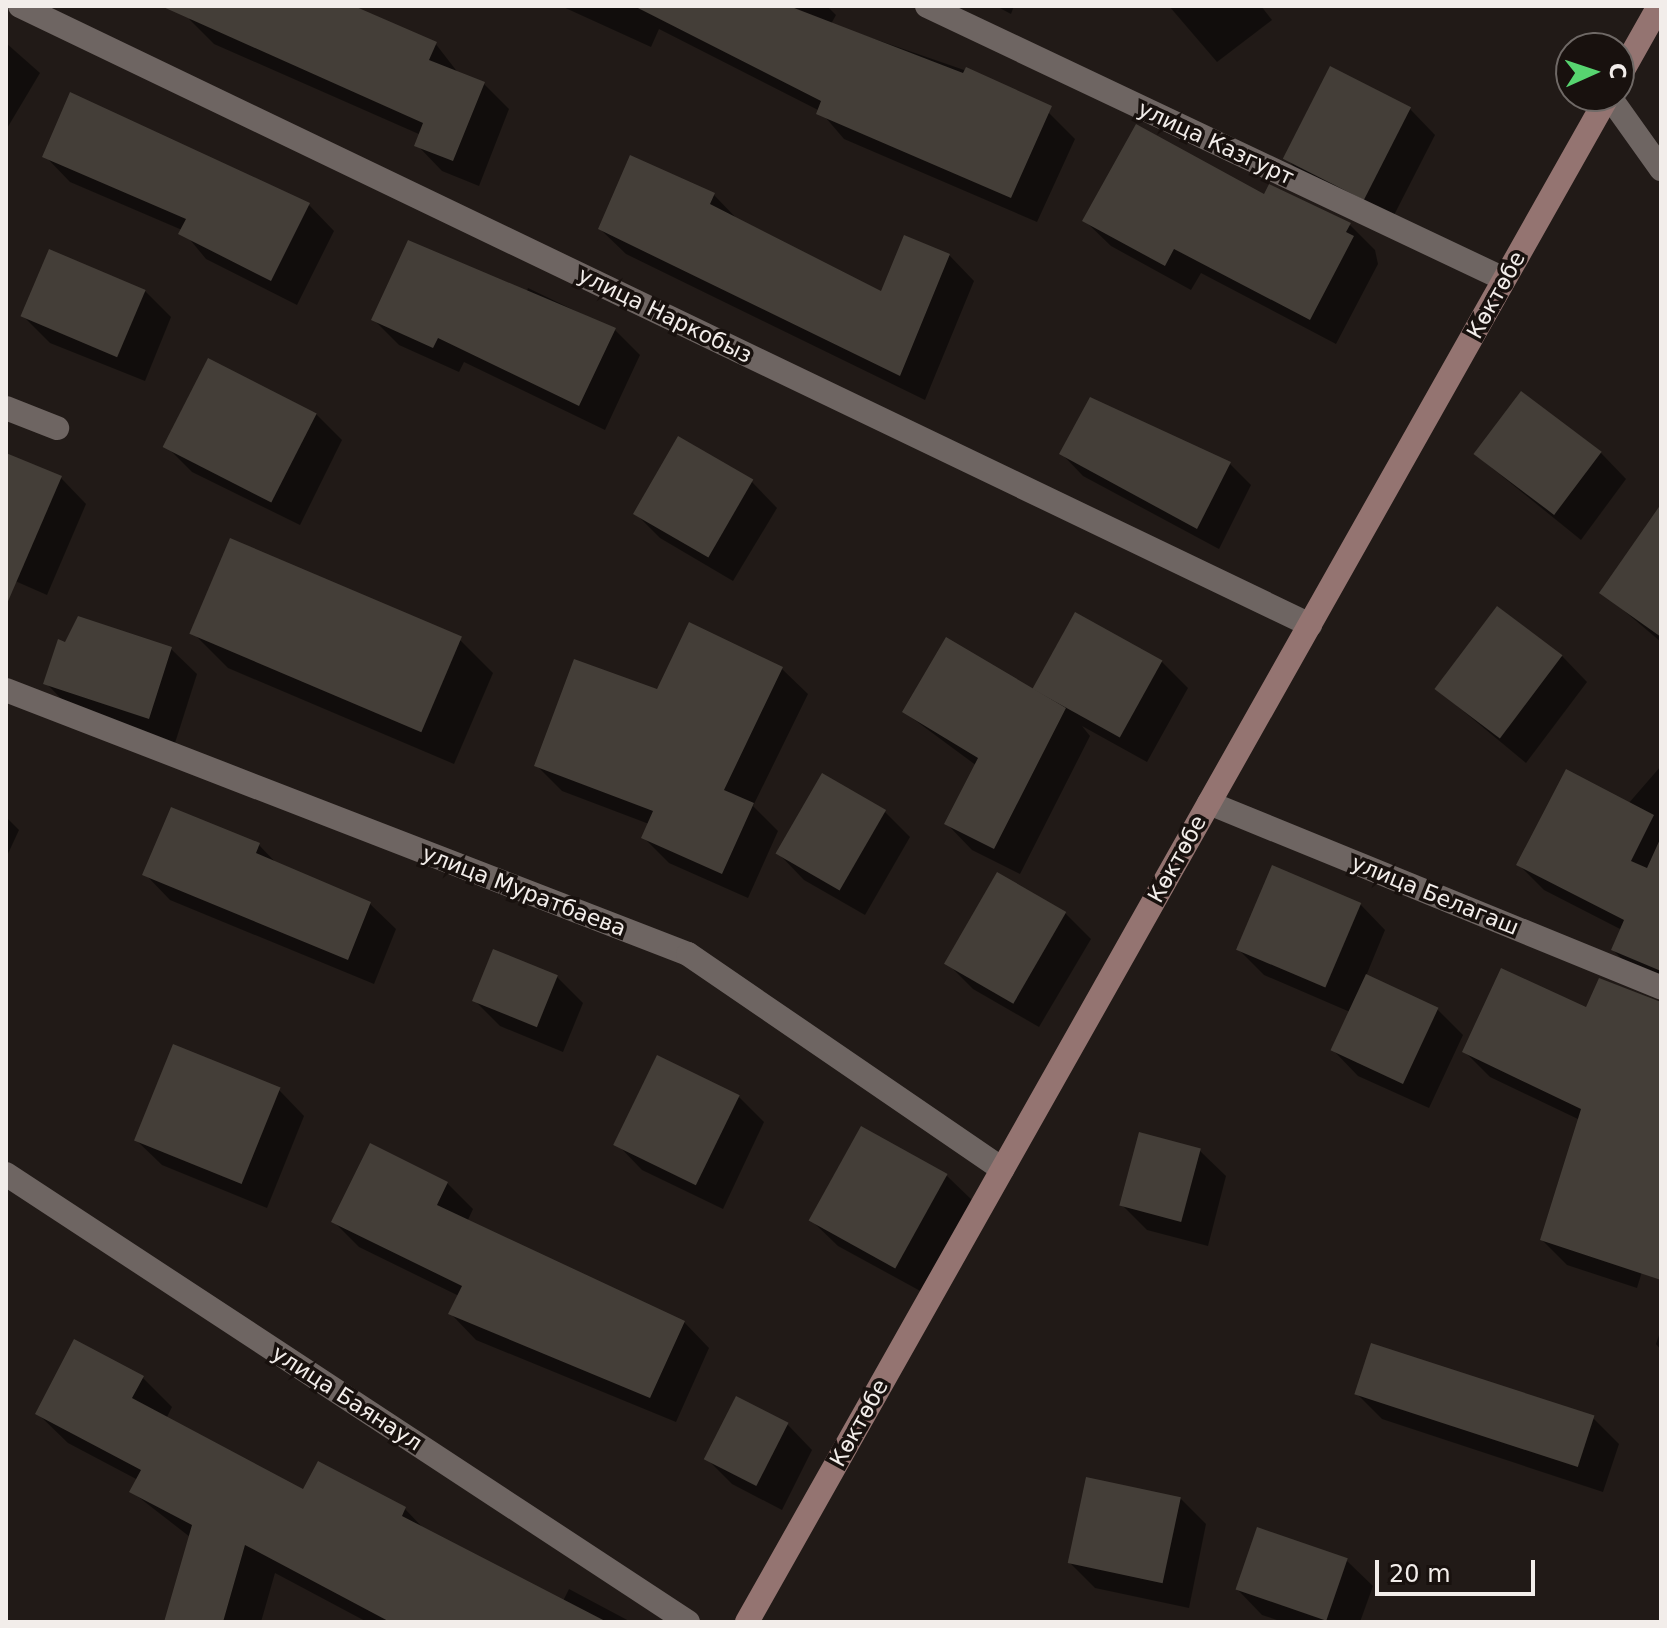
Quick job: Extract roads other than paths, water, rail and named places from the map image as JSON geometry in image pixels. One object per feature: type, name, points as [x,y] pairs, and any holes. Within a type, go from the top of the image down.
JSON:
[{"type":"street","name":"улица Наркобыз","points":[[20,6],[1310,625]]},
{"type":"street","name":"улица Казгурт","points":[[927,6],[1504,279]]},
{"type":"street","points":[[1635,49],[1659,6]]},
{"type":"street","name":"Көктөбе","points":[[747,1622],[1599,112]]},
{"type":"street","points":[[1620,112],[1661,169]]},
{"type":"street","points":[[6,408],[57,428]]},
{"type":"street","name":"улица Муратбаева","points":[[6,690],[688,954],[1002,1169]]},
{"type":"street","name":"улица Белагаш","points":[[1209,803],[1661,987]]},
{"type":"street","name":"улица Баянаул","points":[[6,1174],[688,1622]]}]
